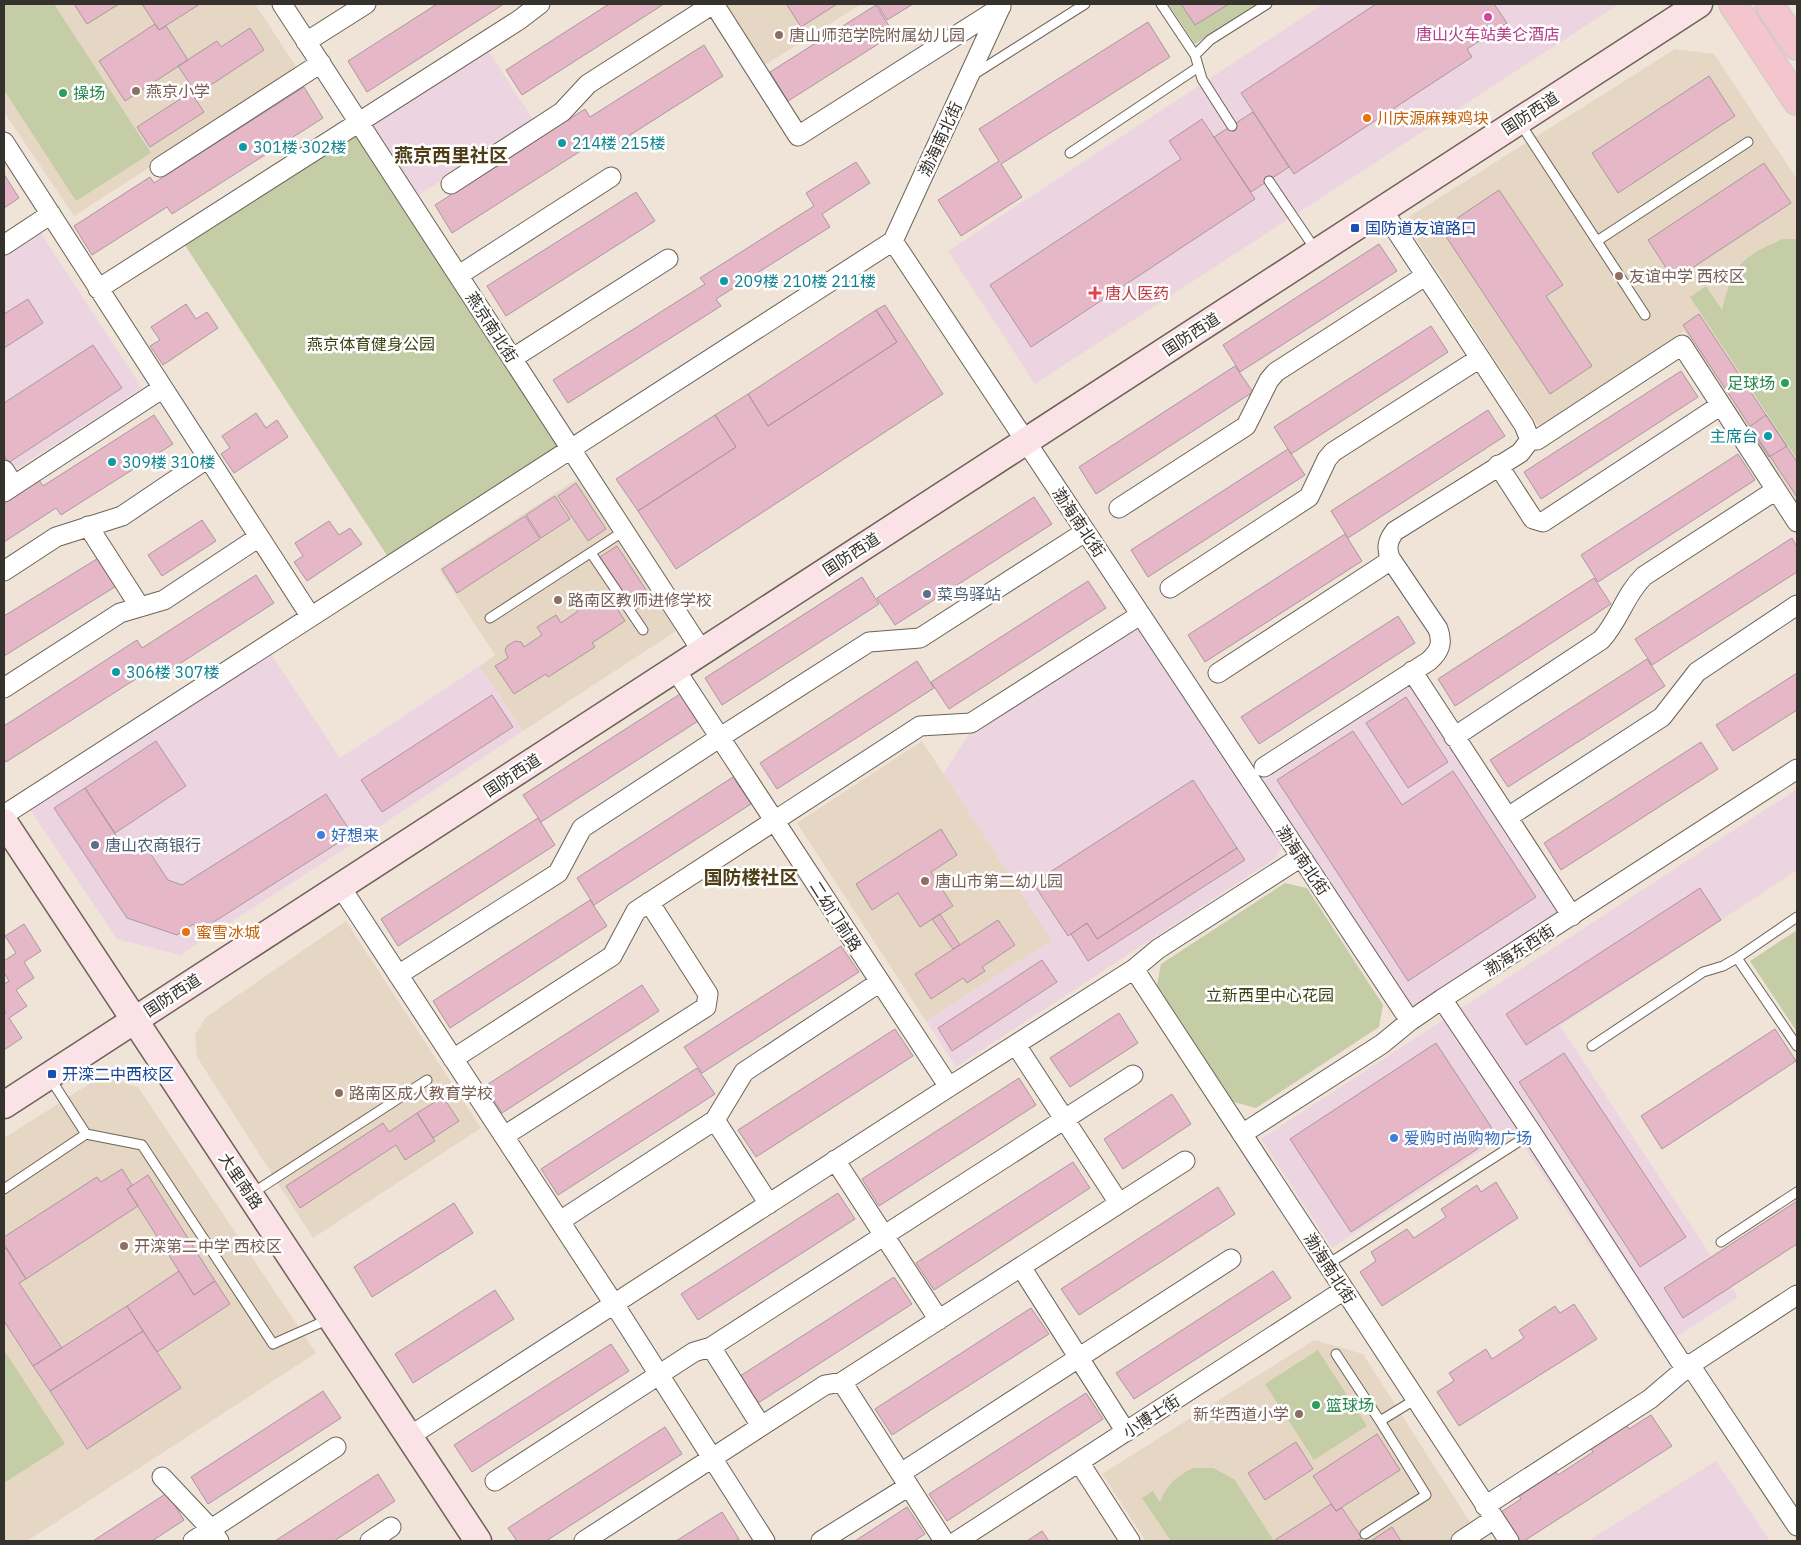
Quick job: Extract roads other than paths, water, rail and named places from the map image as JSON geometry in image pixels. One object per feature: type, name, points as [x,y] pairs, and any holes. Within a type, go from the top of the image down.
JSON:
[{"type":"main road","points":[[1733,4],[1797,101]]},
{"type":"main road","points":[[1769,4],[1797,46]]},
{"type":"street","name":"燕京南北街","points":[[282,4],[702,651]]},
{"type":"street","points":[[306,42],[366,4]]},
{"type":"street","points":[[98,289],[519,20],[540,4]]},
{"type":"street","points":[[451,184],[562,112],[588,84],[713,4],[798,136],[1001,6]]},
{"type":"street","name":"国防西道","points":[[4,1105],[1699,4]]},
{"type":"street","name":"渤海南北街","points":[[1001,6],[893,241],[1410,1021]]},
{"type":"street","points":[[160,167],[321,63]]},
{"type":"street","points":[[4,142],[311,617]]},
{"type":"street","points":[[458,275],[611,177]]},
{"type":"street","points":[[1382,209],[1524,425],[1530,440]]},
{"type":"street","points":[[4,245],[51,214]]},
{"type":"street","points":[[4,815],[893,241]]},
{"type":"street","points":[[513,358],[668,259]]},
{"type":"street","points":[[1119,508],[1246,426],[1269,380],[1276,372],[1425,276]]},
{"type":"street","points":[[1530,440],[1537,440],[1682,345],[1797,522]]},
{"type":"street","points":[[1170,588],[1309,497],[1327,459],[1334,452],[1480,358]]},
{"type":"street","points":[[7,482],[163,388]]},
{"type":"street","points":[[1498,465],[1533,519],[1543,522],[1721,405]]},
{"type":"street","points":[[1264,767],[1429,661],[1437,653],[1441,646],[1441,637],[1390,558],[1388,550],[1390,538],[1395,531],[1520,453],[1530,440]]},
{"type":"street","points":[[4,571],[56,537],[122,516],[208,458]]},
{"type":"street","points":[[1454,737],[1601,640],[1611,630],[1634,585],[1644,576],[1776,490]]},
{"type":"street","points":[[88,526],[140,607]]},
{"type":"street","points":[[398,975],[558,873],[582,828],[719,738],[869,642],[920,638],[1085,532]]},
{"type":"street","points":[[4,688],[120,613],[164,600],[259,536]]},
{"type":"street","points":[[1218,673],[1385,564],[1390,558]]},
{"type":"street","points":[[1508,817],[1662,717],[1697,672],[1797,605]]},
{"type":"street","points":[[453,1059],[612,956],[636,911],[920,726],[971,723],[1140,615]]},
{"type":"street","name":"二幼门前路","points":[[675,669],[949,1087]]},
{"type":"street","points":[[1412,672],[1572,916]]},
{"type":"street","name":"渤海东西街","points":[[1242,1134],[1382,1044],[1410,1021],[1442,999],[1797,769]]},
{"type":"street","name":"大里南路","points":[[4,822],[478,1541]]},
{"type":"street","points":[[410,1436],[1134,969],[1158,949],[1301,857]]},
{"type":"street","points":[[340,886],[614,1304],[765,1541]]},
{"type":"street","points":[[504,1136],[706,1007],[708,994],[649,902]]},
{"type":"street","name":"渤海南北街","points":[[1134,969],[1509,1541]]},
{"type":"street","points":[[560,1221],[715,1120],[744,1072],[880,982]]},
{"type":"street","points":[[1442,999],[1532,1133],[1680,1361],[1690,1365],[1797,1526]]},
{"type":"street","points":[[1016,1045],[1119,1204]]},
{"type":"street","points":[[495,1481],[694,1352],[712,1347],[1133,1075]]},
{"type":"street","points":[[715,1120],[769,1204]]},
{"type":"street","points":[[836,1160],[939,1320]]},
{"type":"street","points":[[584,1541],[825,1385],[842,1382],[1185,1161]]},
{"type":"street","points":[[821,1541],[905,1479],[1079,1357],[1231,1259]]},
{"type":"street","points":[[1021,1267],[1126,1432]]},
{"type":"street","name":"小博士街","points":[[957,1541],[1344,1290]]},
{"type":"street","points":[[1461,1541],[1490,1513],[1650,1399],[1690,1365],[1797,1295]]},
{"type":"street","points":[[712,1347],[761,1426]]},
{"type":"street","points":[[842,1382],[944,1541]]},
{"type":"street","points":[[193,1541],[215,1535],[336,1447]]},
{"type":"street","points":[[1079,1462],[1130,1541]]},
{"type":"street","points":[[162,1477],[215,1535]]},
{"type":"street","points":[[370,1541],[391,1527]]},
{"type":"lane","points":[[968,79],[1084,4]]},
{"type":"lane","points":[[1161,4],[1195,54],[1197,68],[1202,79],[1232,126]]},
{"type":"lane","points":[[1195,54],[1210,40],[1267,4]]},
{"type":"lane","points":[[1070,153],[1197,68]]},
{"type":"lane","points":[[1518,121],[1645,315]]},
{"type":"lane","points":[[1597,241],[1748,142]]},
{"type":"lane","points":[[1268,181],[1317,252]]},
{"type":"lane","points":[[490,618],[624,531]]},
{"type":"lane","points":[[591,553],[643,630]]},
{"type":"lane","points":[[1592,1046],[1703,972],[1723,966],[1737,958],[1797,917]]},
{"type":"lane","points":[[1737,958],[1797,1046]]},
{"type":"lane","points":[[48,1076],[86,1134]]},
{"type":"lane","points":[[250,1195],[427,1080]]},
{"type":"lane","points":[[1328,1264],[1532,1133]]},
{"type":"lane","points":[[4,1189],[86,1134],[142,1144],[273,1344],[331,1318]]},
{"type":"lane","points":[[1721,1242],[1797,1192]]},
{"type":"lane","points":[[1336,1354],[1426,1495],[1365,1534]]},
{"type":"lane","points":[[1380,1421],[1416,1399]]},
{"type":"place","name":"唐山火车站美仑酒店","points":[[1488,17]]},
{"type":"place","name":"唐山师范学院附属幼儿园","points":[[779,35]]},
{"type":"place","name":"燕京小学","points":[[136,91]]},
{"type":"place","name":"操场","points":[[63,93]]},
{"type":"place","name":"川庆源麻辣鸡块","points":[[1367,118]]},
{"type":"place","name":"214楼 215楼","points":[[562,143]]},
{"type":"place","name":"301楼 302楼","points":[[243,147]]},
{"type":"place","name":"国防道友谊路口","points":[[1355,228]]},
{"type":"place","name":"友谊中学 西校区","points":[[1619,276]]},
{"type":"place","name":"209楼 210楼 211楼","points":[[724,281]]},
{"type":"place","name":"唐人医药","points":[[1095,293]]},
{"type":"place","name":"足球场","points":[[1785,383]]},
{"type":"place","name":"主席台","points":[[1768,436]]},
{"type":"place","name":"309楼 310楼","points":[[112,462]]},
{"type":"place","name":"菜鸟驿站","points":[[927,594]]},
{"type":"place","name":"路南区教师进修学校","points":[[558,600]]},
{"type":"place","name":"306楼 307楼","points":[[116,672]]},
{"type":"place","name":"好想来","points":[[321,835]]},
{"type":"place","name":"唐山农商银行","points":[[95,845]]},
{"type":"place","name":"唐山市第二幼儿园","points":[[925,881]]},
{"type":"place","name":"蜜雪冰城","points":[[186,932]]},
{"type":"place","name":"开滦二中西校区","points":[[52,1074]]},
{"type":"place","name":"路南区成人教育学校","points":[[339,1093]]},
{"type":"place","name":"爱购时尚购物广场","points":[[1394,1138]]},
{"type":"place","name":"开滦第二中学 西校区","points":[[124,1246]]},
{"type":"place","name":"篮球场","points":[[1316,1405]]},
{"type":"place","name":"新华西道小学","points":[[1299,1414]]},
{"type":"district","name":"燕京西里社区","points":[[451,155]]},
{"type":"district","name":"国防楼社区","points":[[751,877]]},
{"type":"park label","name":"燕京体育健身公园","points":[[371,344]]},
{"type":"park label","name":"立新西里中心花园","points":[[1270,995]]}]
